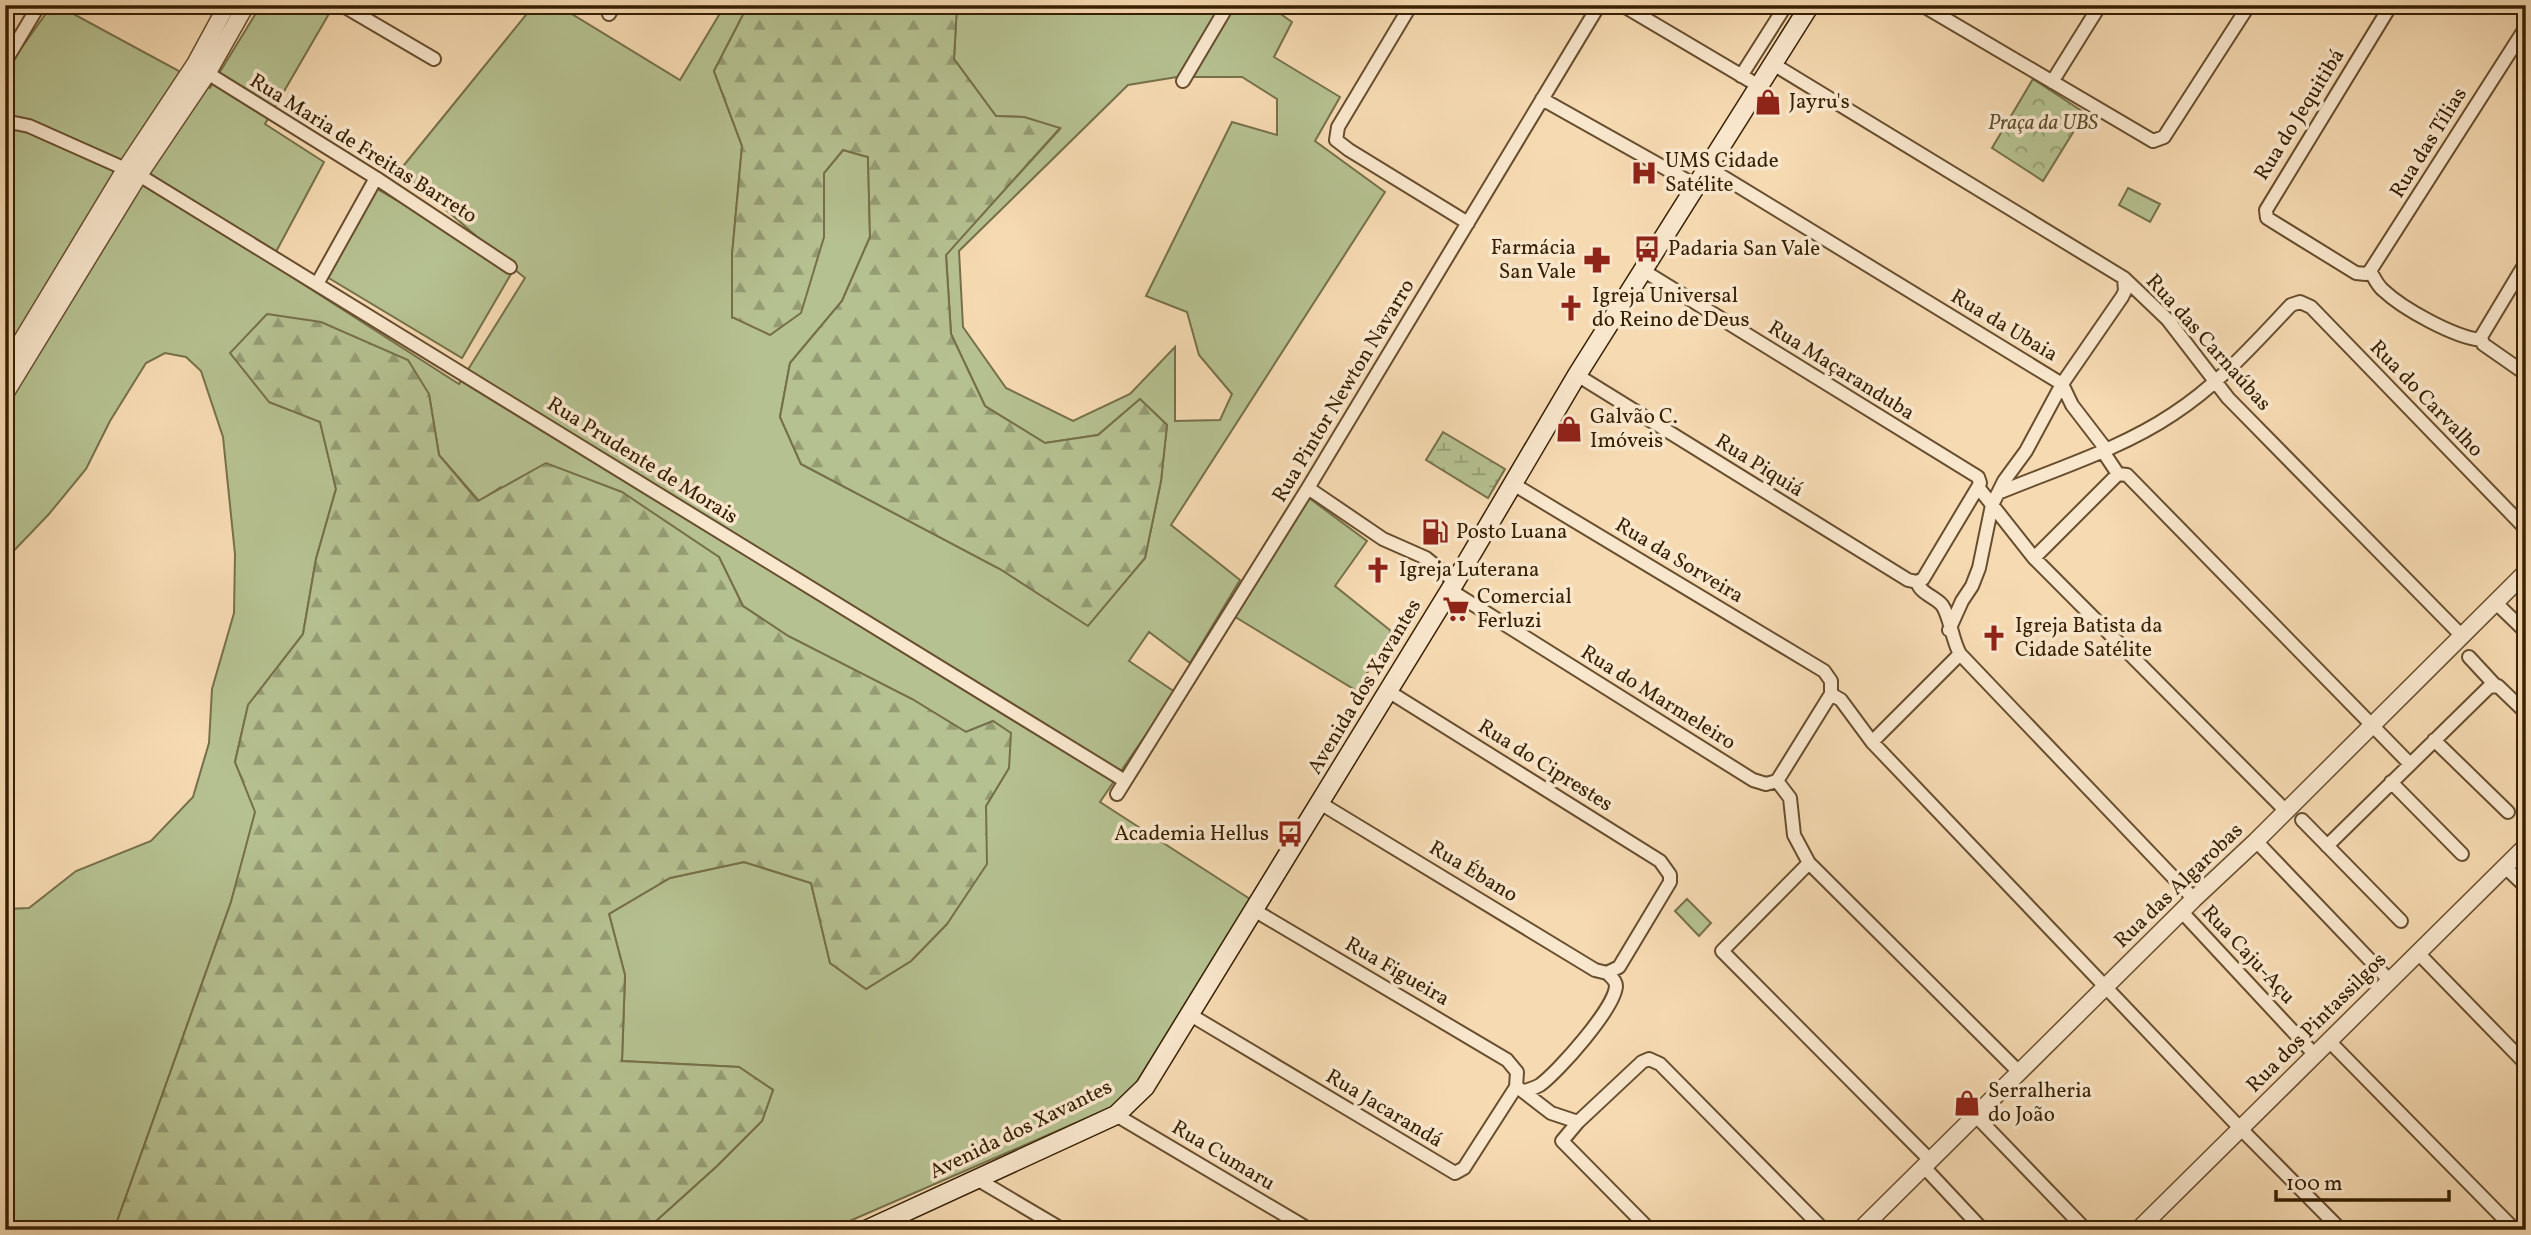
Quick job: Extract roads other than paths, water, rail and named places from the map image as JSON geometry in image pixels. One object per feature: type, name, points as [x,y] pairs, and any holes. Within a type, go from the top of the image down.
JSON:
[{"type":"main road","name":"Avenida dos Xavantes","points":[[866,1230],[1116,1115],[1145,1087],[1453,586],[1577,375],[1805,13]]},
{"type":"street","points":[[5,62],[39,5]]},
{"type":"street","points":[[201,69],[228,5]]},
{"type":"street","points":[[5,368],[133,171],[246,5]]},
{"type":"street","points":[[342,5],[434,59]]},
{"type":"street","points":[[1183,81],[1228,5]]},
{"type":"street","name":"Rua Pintor Newton Navarro","points":[[1117,793],[1308,488],[1598,5]]},
{"type":"street","points":[[1922,5],[1947,11],[2052,82],[2152,141],[2164,137],[2249,5]]},
{"type":"street","points":[[2052,82],[2100,5]]},
{"type":"street","name":"Rua do Jequitibá","points":[[2366,272],[2356,273],[2267,218],[2266,210],[2391,5]]},
{"type":"street","points":[[1624,6],[1759,86]]},
{"type":"street","points":[[1405,7],[1340,123],[1335,134],[1336,140],[1468,223]]},
{"type":"street","points":[[1741,76],[1785,7],[1805,13]]},
{"type":"street","name":"Rua das Tílias","points":[[2366,272],[2526,27]]},
{"type":"street","points":[[1766,37],[1783,47]]},
{"type":"street","name":"Rua das Carnaúbas","points":[[1773,64],[2124,278],[2168,320],[2228,398],[2462,636]]},
{"type":"street","name":"Rua Maria de Freitas Barreto","points":[[201,69],[376,178],[510,267]]},
{"type":"street","points":[[1542,99],[1695,185]]},
{"type":"street","name":"Rua Prudente de Morais","points":[[5,121],[29,126],[133,171],[1125,781]]},
{"type":"street","name":"Rua da Ubaia","points":[[1707,167],[2062,384],[2072,405],[2105,448],[2106,456],[2118,474],[2127,475],[2410,764]]},
{"type":"street","points":[[5,394],[133,171]]},
{"type":"street","points":[[317,284],[376,178]]},
{"type":"street","points":[[2526,261],[2482,339],[2483,344],[2526,374]]},
{"type":"street","name":"Rua Maçaranduba","points":[[1644,271],[1978,477],[1979,485],[1995,499],[2034,558]]},
{"type":"street","points":[[2366,272],[2394,300],[2467,339],[2482,339]]},
{"type":"street","points":[[1949,630],[1979,568],[1995,499],[2011,469],[2026,452],[2062,384],[2125,291],[2124,278]]},
{"type":"street","name":"Rua do Carvalho","points":[[2217,382],[2296,303],[2305,303],[2526,529]]},
{"type":"street","name":"Rua Piquiá","points":[[1577,375],[1908,580],[1920,581],[1922,591],[1945,610],[1949,630],[1960,654]]},
{"type":"street","points":[[1995,499],[2157,424],[2217,382]]},
{"type":"street","points":[[2118,474],[2034,558],[2286,811]]},
{"type":"street","name":"Rua da Sorveira","points":[[1513,484],[1824,671],[1831,681],[1831,694]]},
{"type":"street","points":[[1920,581],[1979,485]]},
{"type":"street","name":"Rua do Marmeleiro","points":[[1308,488],[1383,539],[1426,558],[1453,586],[1753,780],[1766,784],[1777,781]]},
{"type":"street","name":"Rua das Algarobas","points":[[1869,1227],[2019,1072],[2526,572]]},
{"type":"street","points":[[2495,602],[2526,632]]},
{"type":"street","points":[[1872,742],[1960,654],[2194,899]]},
{"type":"street","points":[[2469,657],[2526,713]]},
{"type":"street","points":[[2328,846],[2434,740],[2489,687],[2495,685]]},
{"type":"street","name":"Rua do Ciprestes","points":[[1388,691],[1660,861],[1666,868],[1670,882],[1619,967],[1607,973]]},
{"type":"street","points":[[2019,1072],[1809,863],[1794,835],[1790,798],[1777,781],[1831,694],[1842,700],[1872,742],[2105,987],[2342,1230]]},
{"type":"street","points":[[2434,740],[2508,812]]},
{"type":"street","points":[[2391,782],[2462,854]]},
{"type":"street","name":"Rua Ébano","points":[[1320,803],[1595,970],[1607,973]]},
{"type":"street","points":[[2302,820],[2401,921]]},
{"type":"street","points":[[2256,841],[2390,981]]},
{"type":"street","name":"Rua dos Pintassilgos","points":[[2149,1226],[2240,1128],[2526,846]]},
{"type":"street","points":[[1809,863],[1722,951],[1928,1164],[1983,1230]]},
{"type":"street","points":[[2505,867],[2526,887]]},
{"type":"street","name":"Rua Figueira","points":[[1254,911],[1507,1059],[1517,1072]]},
{"type":"street","name":"Rua Caju-Açu","points":[[2182,912],[2315,1055]]},
{"type":"street","points":[[2418,953],[2526,1064]]},
{"type":"street","points":[[1521,1089],[1542,1083],[1591,1031],[1610,1004],[1616,986],[1614,979],[1607,973]]},
{"type":"street","name":"Rua Jacarandá","points":[[1189,1014],[1455,1173],[1464,1168],[1521,1089],[1517,1072]]},
{"type":"street","points":[[2329,1041],[2515,1230]]},
{"type":"street","points":[[1650,1230],[1562,1141],[1578,1122],[1648,1059],[1660,1064],[1824,1230]]},
{"type":"street","points":[[1521,1089],[1551,1113],[1578,1122]]},
{"type":"street","name":"Rua Cumaru","points":[[1116,1115],[1310,1230]]},
{"type":"street","points":[[1976,1115],[2086,1230]]},
{"type":"street","points":[[977,1179],[1063,1230]]},
{"type":"place","name":"Jayru's","points":[[1768,102]]},
{"type":"place","name":"UMS Cidade Satélite","points":[[1644,173]]},
{"type":"place","name":"Padaria San Vale","points":[[1647,249]]},
{"type":"place","name":"Farmácia San Vale","points":[[1597,260]]},
{"type":"place","name":"Igreja Universal do Reino de Deus","points":[[1571,308]]},
{"type":"place","name":"Galvão C. Imóveis","points":[[1569,429]]},
{"type":"place","name":"Posto Luana","points":[[1435,532]]},
{"type":"place","name":"Igreja Luterana","points":[[1378,570]]},
{"type":"place","name":"Comercial Ferluzi","points":[[1456,609]]},
{"type":"place","name":"Igreja Batista da Cidade Satélite","points":[[1994,638]]},
{"type":"place","name":"Academia Hellus","points":[[1290,834]]},
{"type":"place","name":"Serralheria do João","points":[[1967,1103]]},
{"type":"park label","name":"Praça da UBS","points":[[2043,123]]}]
